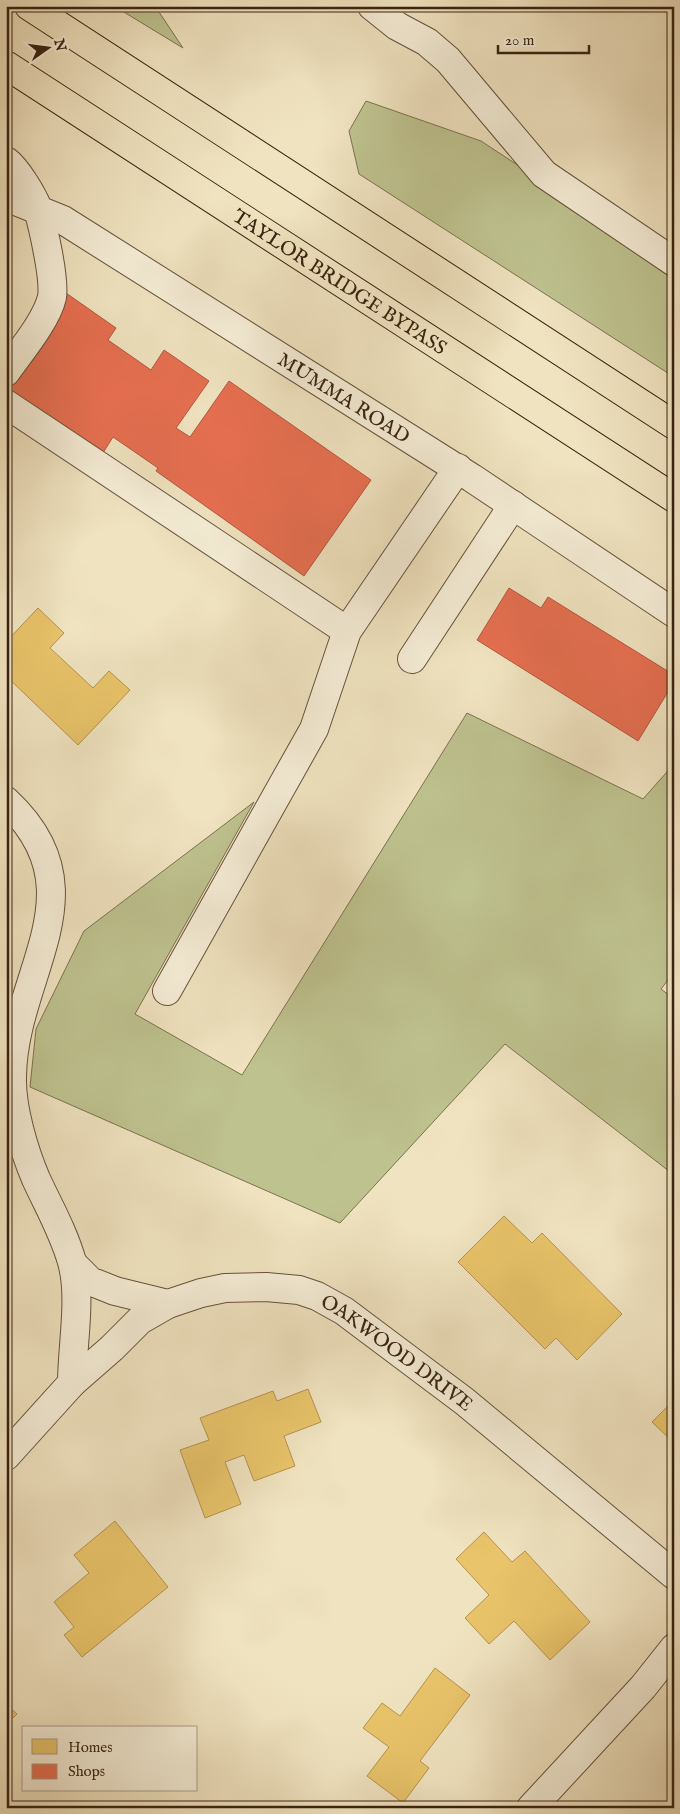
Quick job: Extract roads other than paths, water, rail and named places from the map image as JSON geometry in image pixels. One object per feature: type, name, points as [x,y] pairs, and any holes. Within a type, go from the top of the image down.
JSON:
[{"type":"main road","points":[[29,6],[674,425]]},
{"type":"main road","name":"TAYLOR BRIDGE BYPASS","points":[[6,65],[674,498]]},
{"type":"street","points":[[372,6],[397,26],[426,42],[448,60],[544,174],[674,262]]},
{"type":"street","points":[[6,161],[13,166],[37,208],[50,264],[52,296],[37,328],[6,372]]},
{"type":"street","name":"MUMMA ROAD","points":[[6,196],[63,220],[458,468],[674,613]]},
{"type":"street","points":[[6,404],[347,631]]},
{"type":"street","points":[[167,991],[314,729],[347,631],[458,468]]},
{"type":"street","points":[[412,659],[513,505]]},
{"type":"street","points":[[6,801],[34,831],[45,855],[52,883],[52,908],[42,952],[19,1022],[12,1077],[16,1114],[36,1178],[64,1236],[73,1264],[77,1300],[72,1349],[72,1383]]},
{"type":"street","points":[[73,1264],[90,1281],[115,1291],[168,1304]]},
{"type":"street","name":"OAKWOOD DRIVE","points":[[6,1456],[72,1383],[112,1348],[140,1320],[168,1304],[201,1293],[225,1288],[266,1286],[299,1290],[317,1296],[344,1311],[464,1401],[674,1575]]},
{"type":"street","points":[[531,1808],[643,1687],[674,1648]]}]
